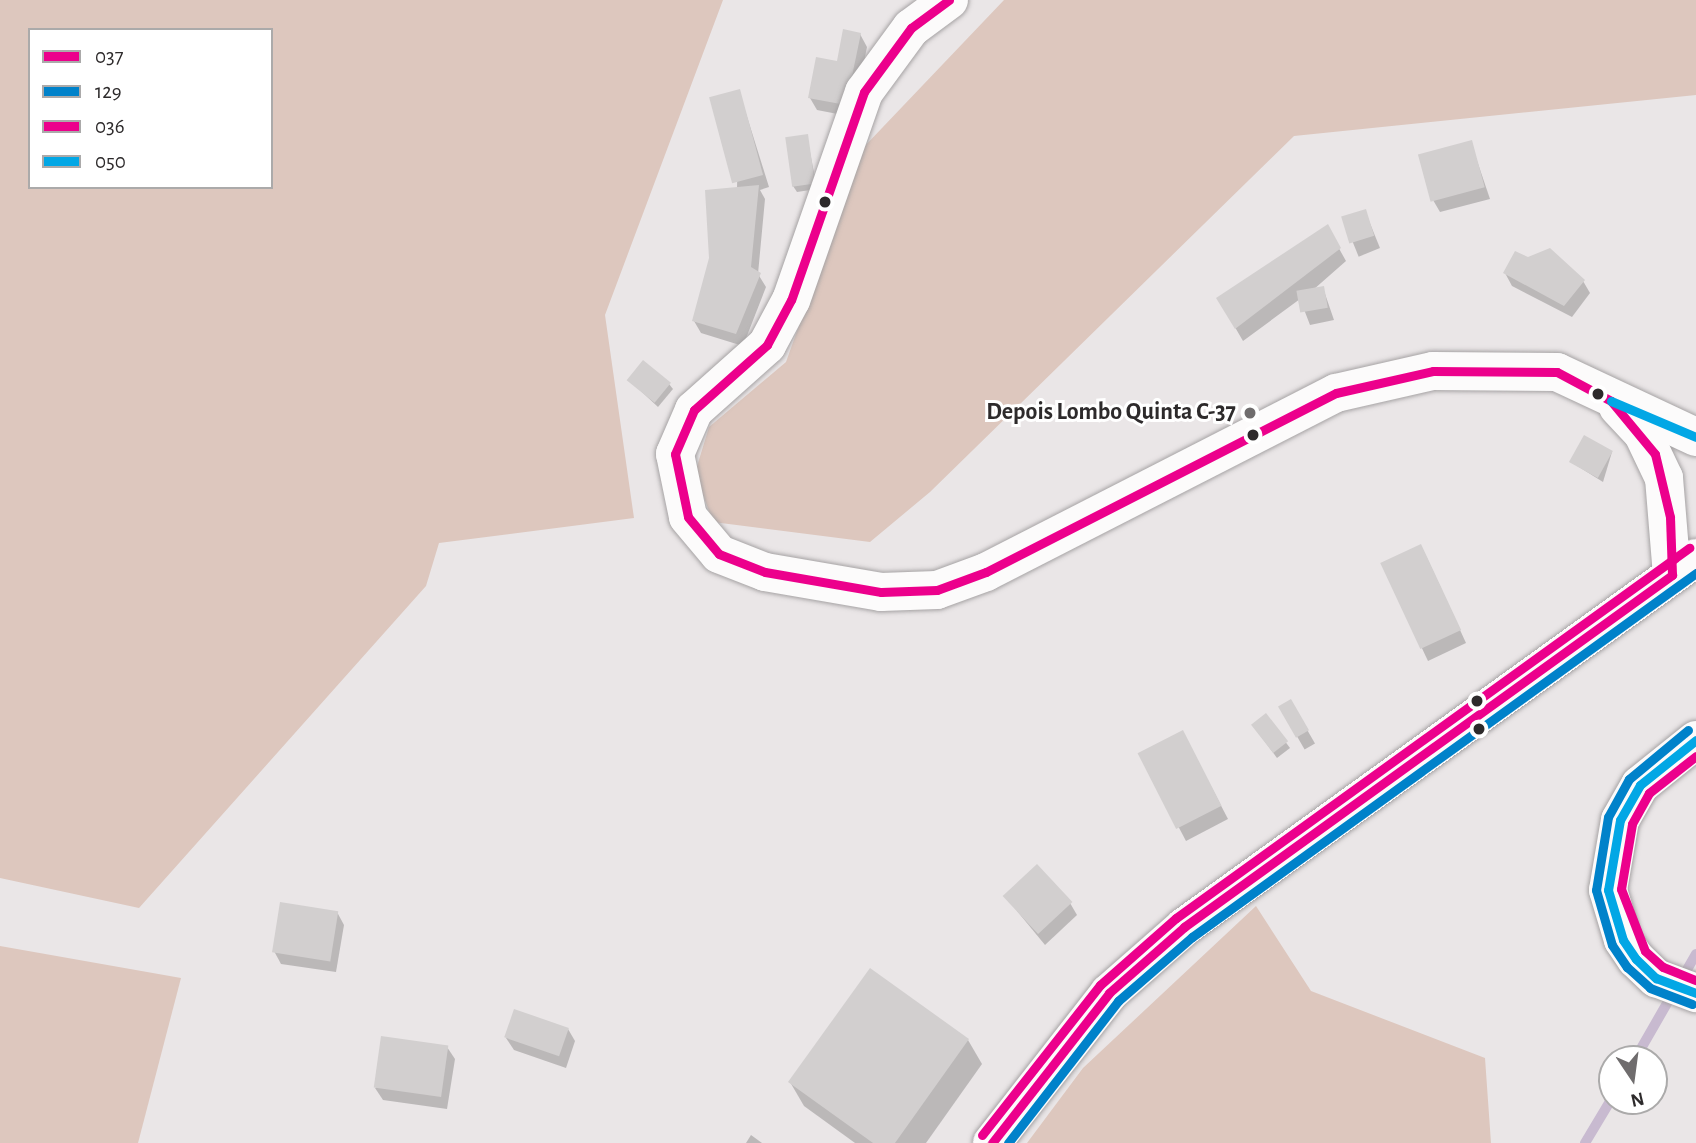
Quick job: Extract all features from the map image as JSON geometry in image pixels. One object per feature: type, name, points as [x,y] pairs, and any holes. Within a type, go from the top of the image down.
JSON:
[{"type":"street","points":[[949,0],[911,28],[864,92],[791,300],[767,345],[694,410],[675,454],[688,517],[719,554],[765,572],[881,592],[937,590],[986,572],[1336,393],[1433,370],[1557,372],[1611,401],[1696,437]]},
{"type":"street","points":[[992,1143],[1109,993],[1184,927],[1684,566],[1664,478],[1643,434],[1611,401]]},
{"type":"street","points":[[1694,993],[1656,978],[1622,940],[1608,890],[1608,858],[1640,785],[1696,740]]},
{"type":"shaded area","points":[[0,0],[723,0],[605,315],[634,518],[439,543],[426,586],[139,908],[0,878]]},
{"type":"shaded area","points":[[1004,0],[1696,0],[1696,95],[1294,136],[930,492],[870,542],[713,522],[695,473],[709,427],[786,362],[862,149]]},
{"type":"shaded area","points":[[1256,906],[1311,991],[1485,1058],[1491,1143],[1027,1143],[1083,1068]]},
{"type":"shaded area","points":[[0,946],[181,978],[138,1143],[0,1143]]},
{"type":"building","points":[[843,29],[861,33],[846,105],[808,98],[816,57],[837,61]]},
{"type":"building","points":[[740,89],[763,175],[732,183],[709,97]]},
{"type":"building","points":[[808,134],[815,184],[792,187],[785,137]]},
{"type":"building","points":[[1472,140],[1485,187],[1431,202],[1418,154]]},
{"type":"building","points":[[759,185],[751,267],[761,273],[736,334],[692,321],[709,258],[705,190]]},
{"type":"building","points":[[1366,209],[1374,236],[1349,243],[1341,217]]},
{"type":"building","points":[[1328,224],[1341,248],[1235,329],[1216,298]]},
{"type":"building","points":[[1550,248],[1585,280],[1564,306],[1503,273],[1515,251],[1528,257]]},
{"type":"building","points":[[1324,286],[1328,308],[1300,313],[1296,291]]},
{"type":"building","points":[[643,360],[671,383],[655,403],[627,380]]},
{"type":"building","points":[[1584,435],[1613,451],[1598,478],[1569,462]]},
{"type":"building","points":[[1421,544],[1461,630],[1420,649],[1380,563]]},
{"type":"building","points":[[1291,699],[1309,730],[1296,738],[1278,706]]},
{"type":"building","points":[[1266,713],[1288,741],[1273,753],[1251,725]]},
{"type":"building","points":[[1183,730],[1222,806],[1176,829],[1138,753]]},
{"type":"building","points":[[1037,864],[1072,902],[1038,934],[1003,896]]},
{"type":"building","points":[[280,902],[338,911],[330,962],[272,952]]},
{"type":"building","points":[[870,968],[969,1039],[895,1143],[873,1143],[788,1082]]},
{"type":"building","points":[[514,1009],[569,1028],[559,1056],[504,1037]]},
{"type":"building","points":[[381,1036],[448,1045],[441,1097],[374,1087]]},
{"type":"waterway","points":[[1681,980],[1696,954]]},
{"type":"waterway","points":[[1643,1045],[1673,993]]},
{"type":"waterway","points":[[1585,1143],[1602,1115]]},
{"type":"transit line","name":"037","points":[[949,0],[911,28],[864,92],[791,300],[767,345],[694,410],[675,454],[688,517],[719,554],[765,572],[881,592],[937,590],[986,572],[1336,393],[1433,371],[1557,372],[1611,401],[1655,454],[1670,517],[1672,575]]},
{"type":"transit line","name":"050","points":[[1611,401],[1696,437]]},
{"type":"transit line","name":"036","points":[[982,1135],[1100,985],[1176,918],[1689,548]]},
{"type":"transit line","name":"129","points":[[1008,1143],[1118,1001],[1192,937],[1696,573]]},
{"type":"transit line","name":"037","points":[[992,1143],[1109,993],[1184,927],[1672,575]]},
{"type":"transit line","name":"129","points":[[1688,730],[1629,779],[1608,817],[1596,890],[1612,945],[1627,967],[1650,988],[1692,1004]]},
{"type":"transit line","name":"050","points":[[1696,740],[1640,785],[1620,820],[1608,890],[1623,940],[1636,959],[1656,978],[1696,993]]},
{"type":"transit line","name":"036","points":[[1696,756],[1649,793],[1632,824],[1621,889],[1645,951],[1663,967],[1696,980]]},
{"type":"place","name":"Depois Lombo Quinta C-37","points":[[1250,413]]}]
